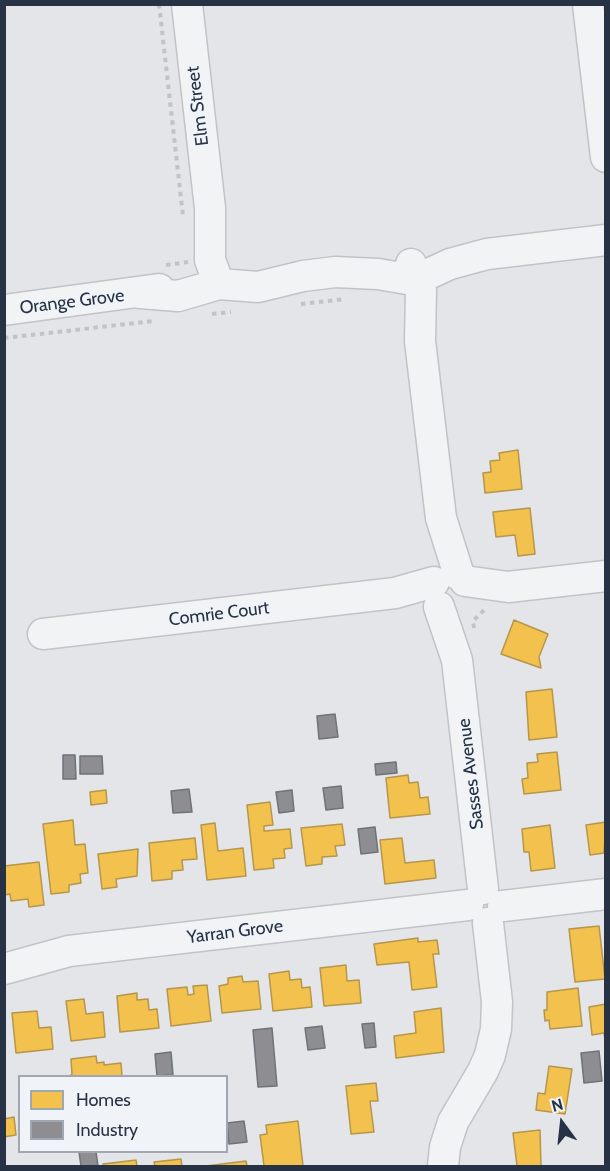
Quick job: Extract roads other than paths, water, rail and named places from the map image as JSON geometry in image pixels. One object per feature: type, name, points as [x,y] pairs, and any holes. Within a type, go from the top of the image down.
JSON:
[{"type":"street","name":"Elm Street","points":[[187,4],[210,208],[223,258],[211,273]]},
{"type":"street","points":[[588,4],[606,157]]},
{"type":"street","name":"Orange Grove","points":[[4,310],[140,293],[178,296],[211,273],[258,287],[303,276],[335,272],[372,261],[412,274],[448,253],[487,254],[606,240]]},
{"type":"street","name":"Sasses Avenue","points":[[412,274],[407,291],[420,341],[497,1002],[496,1029],[486,1063],[453,1122],[445,1147],[443,1167]]},
{"type":"street","points":[[449,591],[606,576]]},
{"type":"street","name":"Comrie Court","points":[[43,634],[395,593],[449,591]]},
{"type":"street","name":"Yarran Grove","points":[[4,969],[69,951],[606,894]]}]
